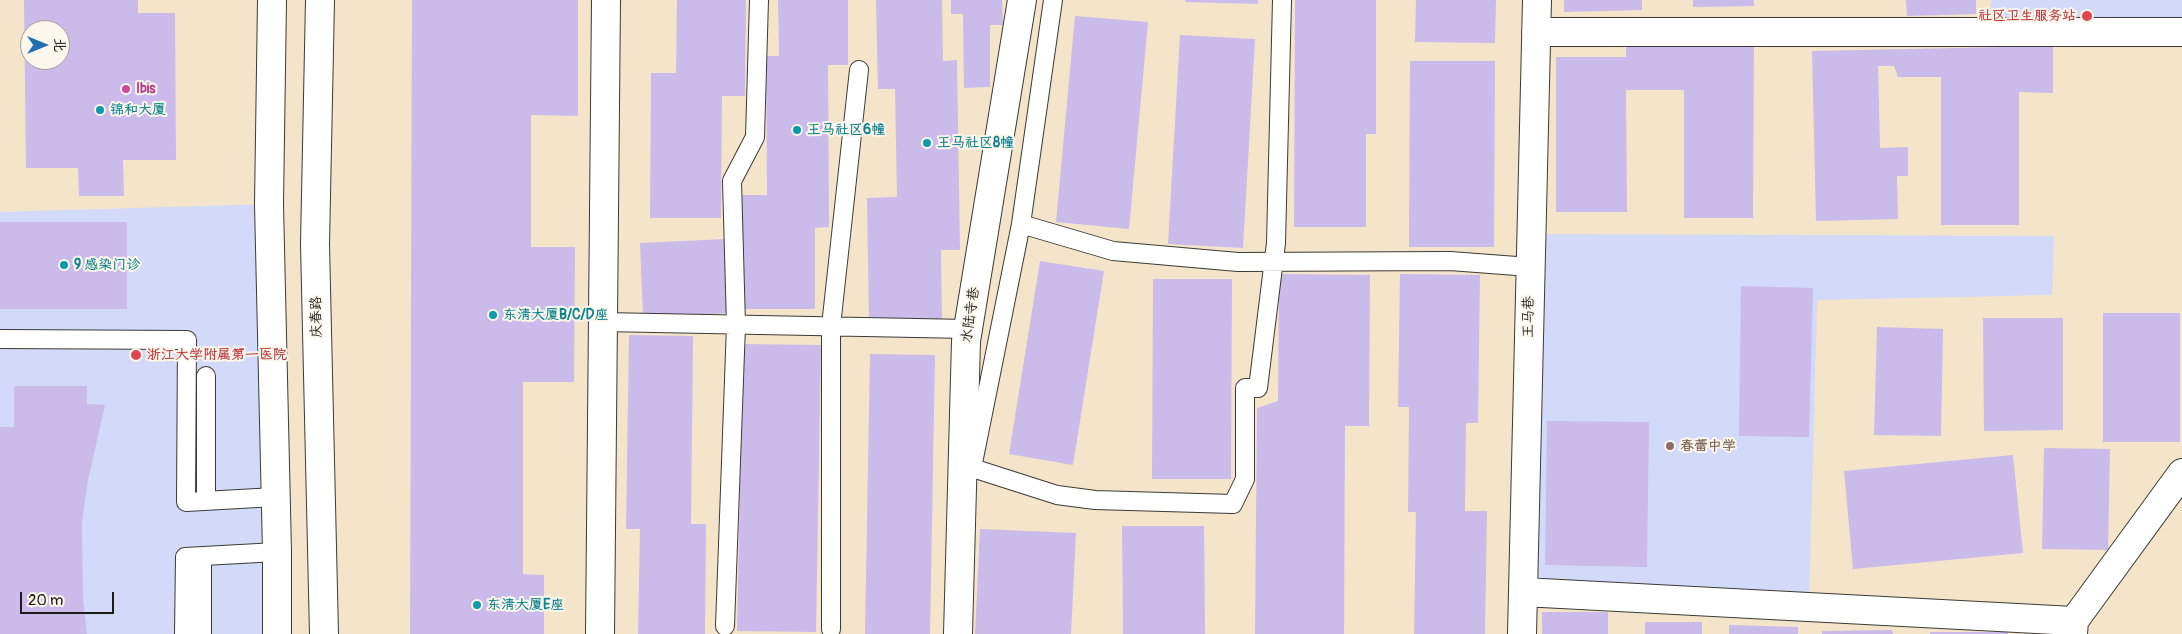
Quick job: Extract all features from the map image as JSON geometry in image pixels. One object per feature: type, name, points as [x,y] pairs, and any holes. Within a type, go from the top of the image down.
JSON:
[{"type":"street","points":[[272,0],[269,204],[277,552],[277,634]]},
{"type":"street","name":"庆春路","points":[[320,0],[315,244],[324,634]]},
{"type":"street","points":[[600,634],[606,0]]},
{"type":"street","name":"水陆寺巷","points":[[958,634],[968,467],[968,329],[1022,0]]},
{"type":"street","name":"王马巷","points":[[1522,634],[1537,0]]},
{"type":"street","points":[[1536,32],[2182,32]]},
{"type":"street","points":[[1523,592],[2073,628],[2182,473]]},
{"type":"lane","points":[[725,626],[736,325],[732,181],[755,137],[760,0]]},
{"type":"lane","points":[[1053,0],[1020,224],[968,467],[1057,495],[1095,500],[1233,504],[1245,479],[1245,388],[1258,388],[1276,243],[1282,0]]},
{"type":"lane","points":[[831,629],[831,326],[846,173],[859,70]]},
{"type":"lane","points":[[1020,224],[1113,250],[1238,262],[1450,261],[1530,267]]},
{"type":"lane","points":[[603,322],[968,329]]},
{"type":"lane","points":[[0,339],[187,340],[186,502],[275,497]]},
{"type":"lane","points":[[206,376],[206,501]]},
{"type":"lane","points":[[184,634],[185,557],[277,552]]},
{"type":"lane","points":[[202,556],[202,634]]},
{"type":"shaded area","name":"社区卫生服务站","points":[[1991,0],[2182,0],[2182,32],[1991,32]]},
{"type":"shaded area","name":"浙江大学附属第一医院","points":[[269,204],[277,634],[0,634],[0,212]]},
{"type":"shaded area","name":"春蕾中学","points":[[1531,234],[2054,236],[2052,295],[1817,300],[1809,607],[1523,592]]},
{"type":"building","name":"锦和大厦","points":[[24,0],[138,0],[138,13],[175,13],[176,160],[123,160],[124,196],[79,196],[78,168],[26,168],[25,70],[70,70],[70,20],[24,20]]},
{"type":"building","name":"东清大厦B/C/D座","points":[[412,0],[578,0],[578,116],[531,115],[531,247],[575,247],[574,382],[523,382],[523,574],[544,575],[544,634],[410,634]]},
{"type":"building","points":[[677,0],[746,0],[745,96],[722,96],[721,218],[650,218],[651,73],[676,73]]},
{"type":"building","name":"王马社区6幢","points":[[778,0],[848,0],[848,65],[828,65],[829,227],[815,228],[815,309],[742,309],[741,195],[767,195],[766,56],[779,56]]},
{"type":"building","name":"王马社区8幢","points":[[876,0],[942,0],[943,61],[957,60],[960,250],[941,250],[942,321],[869,322],[867,198],[897,197],[895,89],[878,89]]},
{"type":"building","points":[[951,0],[1002,0],[1003,25],[990,25],[990,87],[964,88],[963,14],[951,14]]},
{"type":"building","points":[[1185,0],[1258,0],[1258,4],[1185,2]]},
{"type":"building","points":[[1295,0],[1376,0],[1376,134],[1366,134],[1366,227],[1294,227]]},
{"type":"building","points":[[1416,0],[1496,0],[1495,43],[1415,42]]},
{"type":"building","points":[[1564,0],[1642,0],[1642,10],[1564,12]]},
{"type":"building","points":[[1693,0],[1754,0],[1754,6],[1693,7]]},
{"type":"building","points":[[1906,0],[1976,0],[1976,14],[1907,16]]},
{"type":"building","points":[[1075,16],[1148,22],[1129,229],[1056,222]]},
{"type":"building","points":[[1180,35],[1255,39],[1243,248],[1168,244]]},
{"type":"building","points":[[1626,43],[1754,43],[1753,218],[1684,218],[1684,90],[1626,90],[1627,212],[1556,212],[1556,57],[1626,57]]},
{"type":"building","points":[[2053,46],[2053,93],[2019,92],[2019,225],[1941,225],[1941,77],[1898,77],[1894,66],[1878,66],[1880,148],[1908,147],[1908,176],[1897,176],[1898,219],[1816,221],[1812,51]]},
{"type":"building","points":[[1410,61],[1495,61],[1494,247],[1409,247]]},
{"type":"building","name":"9 感染门诊","points":[[0,222],[127,222],[127,309],[0,309]]},
{"type":"building","points":[[726,239],[729,313],[643,317],[640,243]]},
{"type":"building","points":[[1040,261],[1104,271],[1073,465],[1009,454]]},
{"type":"building","points":[[1279,274],[1370,275],[1369,426],[1345,426],[1344,634],[1255,634],[1257,408],[1278,401]]},
{"type":"building","points":[[1400,274],[1480,275],[1478,423],[1466,423],[1465,511],[1487,511],[1485,634],[1414,634],[1416,512],[1408,512],[1409,407],[1398,407]]},
{"type":"building","points":[[1153,279],[1232,279],[1231,479],[1152,479]]},
{"type":"building","points":[[1741,286],[1813,288],[1809,437],[1739,436]]},
{"type":"building","points":[[2103,313],[2180,313],[2180,442],[2103,442]]},
{"type":"building","points":[[1983,318],[2063,318],[2063,430],[1984,431]]},
{"type":"building","points":[[1877,327],[1943,329],[1941,436],[1874,435]]},
{"type":"building","points":[[629,335],[693,336],[691,524],[706,524],[705,634],[638,634],[640,529],[626,529]]},
{"type":"building","points":[[743,344],[821,345],[816,632],[737,631]]},
{"type":"building","points":[[870,354],[935,355],[930,634],[865,634]]},
{"type":"building","points":[[14,386],[87,386],[87,404],[105,405],[88,480],[82,522],[83,599],[87,634],[0,634],[0,427],[14,427]]},
{"type":"building","points":[[1547,421],[1649,422],[1647,567],[1545,565]]},
{"type":"building","points":[[2044,448],[2110,449],[2108,550],[2042,549]]},
{"type":"building","points":[[2013,455],[2023,553],[1853,569],[1844,471]]},
{"type":"building","points":[[1122,526],[1204,526],[1205,634],[1123,634]]},
{"type":"building","points":[[980,529],[1076,533],[1071,634],[975,634]]},
{"type":"building","points":[[1542,612],[1608,612],[1608,634],[1542,634]]},
{"type":"building","points":[[1645,622],[1702,622],[1702,634],[1645,634]]},
{"type":"building","points":[[1729,625],[1798,627],[1798,634],[1729,634]]},
{"type":"building","points":[[1892,630],[1893,634],[1822,634],[1822,631]]},
{"type":"building","points":[[1930,632],[2008,632],[2008,634],[1930,634]]},
{"type":"place","name":"社区卫生服务站","points":[[2087,16]]},
{"type":"place","name":"Ibis","points":[[126,89]]},
{"type":"place","name":"锦和大厦","points":[[100,110]]},
{"type":"place","name":"王马社区6幢","points":[[797,130]]},
{"type":"place","name":"王马社区8幢","points":[[927,143]]},
{"type":"place","name":"9 感染门诊","points":[[64,265]]},
{"type":"place","name":"东清大厦B/C/D座","points":[[493,315]]},
{"type":"place","name":"浙江大学附属第一医院","points":[[136,355]]},
{"type":"place","name":"春蕾中学","points":[[1670,446]]},
{"type":"place","name":"东清大厦E座","points":[[477,605]]}]
